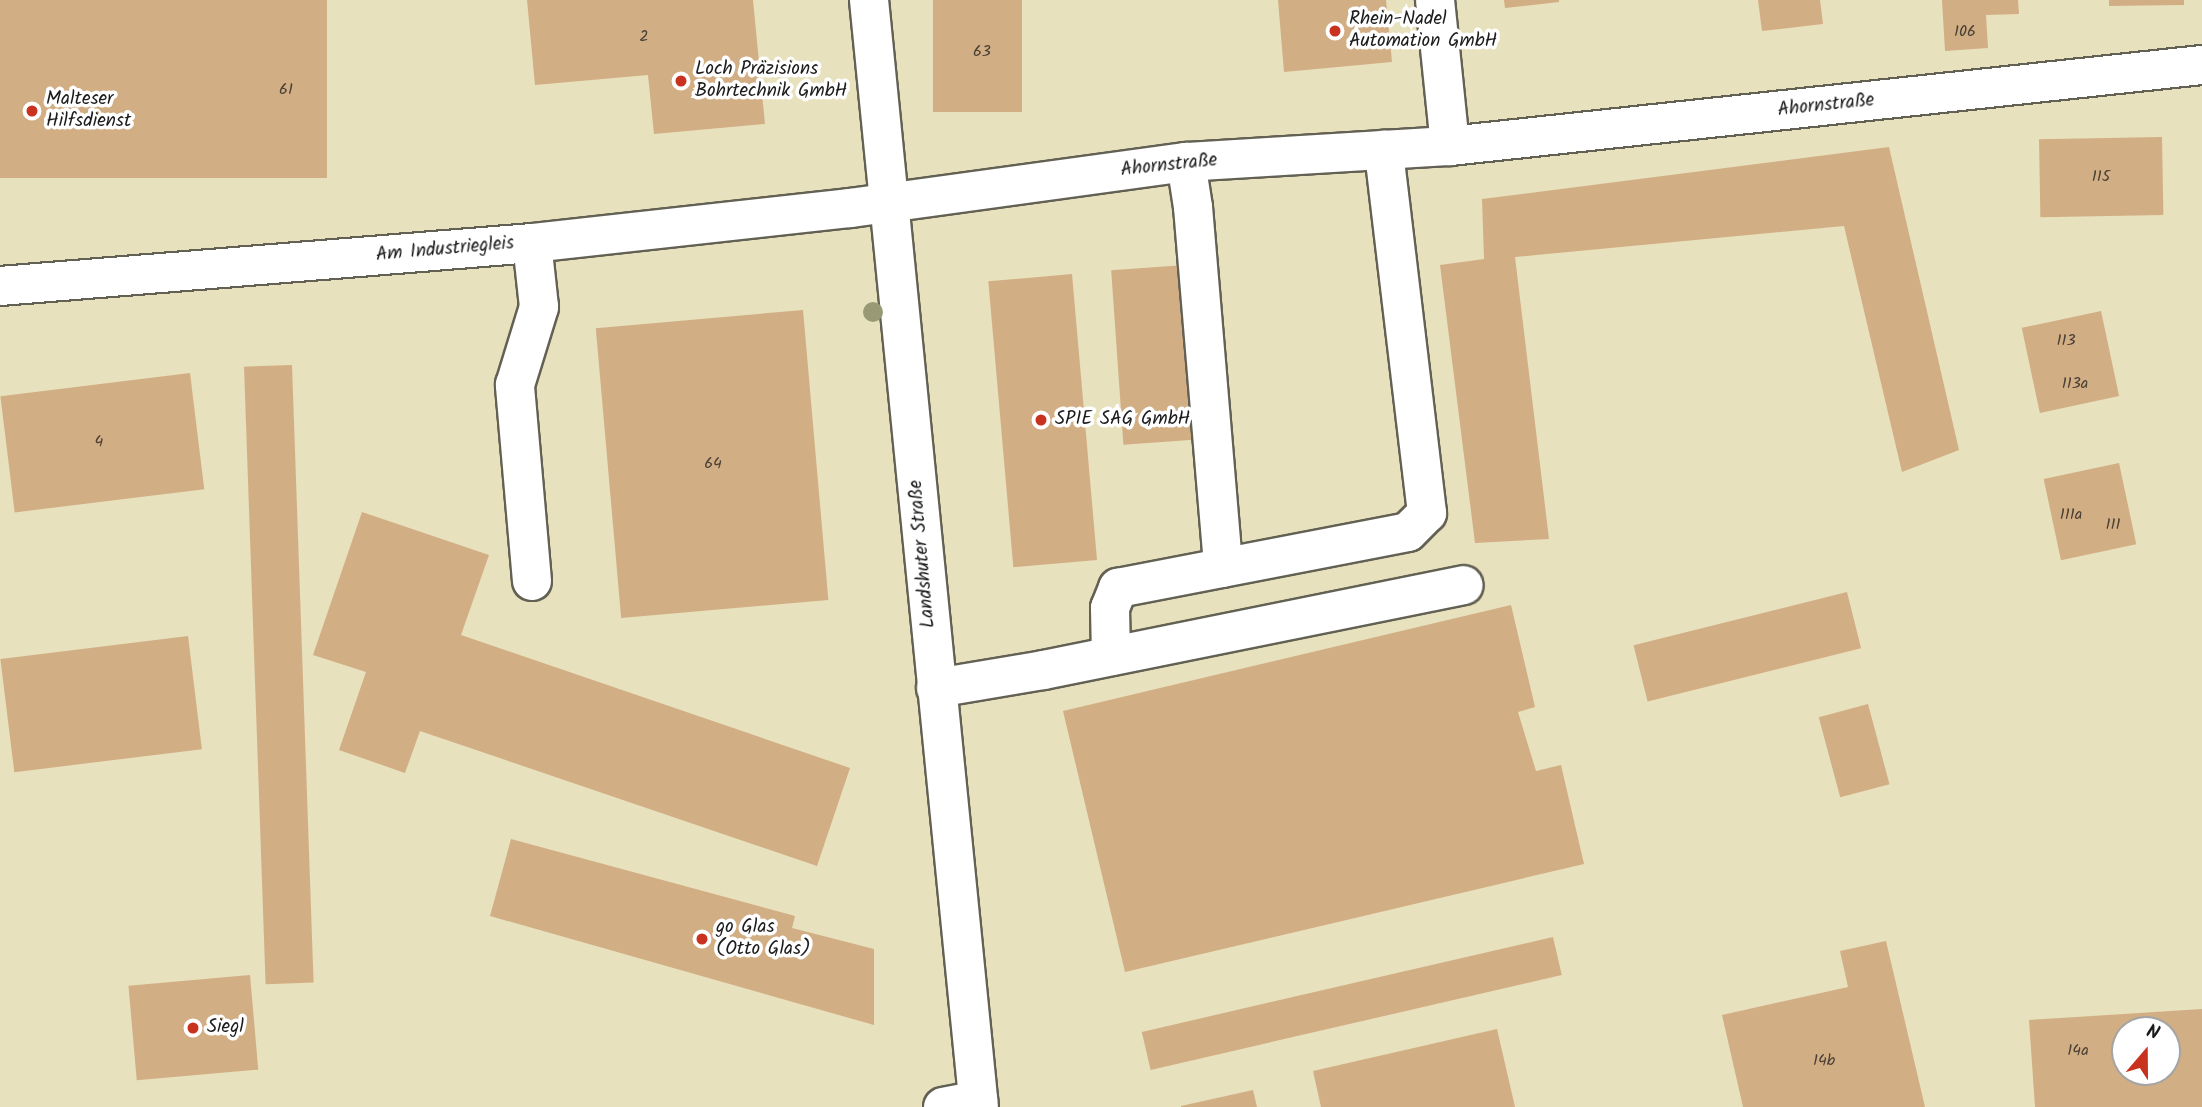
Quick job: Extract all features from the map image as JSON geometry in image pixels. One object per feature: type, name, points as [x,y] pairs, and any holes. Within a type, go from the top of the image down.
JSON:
[{"type":"street","name":"Landshuter Straße","points":[[869,0],[936,688],[967,1105]]},
{"type":"street","points":[[1435,0],[1450,146]]},
{"type":"street","name":"Ahornstraße","points":[[890,203],[1185,162],[1450,146],[2202,65]]},
{"type":"street","points":[[1111,656],[1110,608],[1118,588],[1408,532],[1427,513],[1384,150]]},
{"type":"street","points":[[1185,162],[1193,207],[1223,568]]},
{"type":"street","name":"Am Industriegleis","points":[[0,286],[532,243],[890,203]]},
{"type":"street","points":[[532,243],[539,307],[515,385],[532,581]]},
{"type":"street","points":[[936,688],[1464,585]]},
{"type":"building","points":[[0,0],[327,0],[327,178],[0,178]]},
{"type":"building","points":[[527,0],[753,0],[765,124],[654,134],[648,75],[535,85]]},
{"type":"building","points":[[933,0],[1022,0],[1022,112],[933,112]]},
{"type":"building","name":"Rhein-Nadel Automation GmbH","points":[[1278,0],[1386,0],[1392,62],[1284,72]]},
{"type":"building","points":[[1504,0],[1559,0],[1559,2],[1505,8]]},
{"type":"building","points":[[1758,0],[1820,0],[1823,24],[1762,31]]},
{"type":"building","points":[[1942,0],[2018,0],[2019,14],[1986,15],[1988,48],[1945,51]]},
{"type":"building","points":[[2109,0],[2184,0],[2184,5],[2109,6]]},
{"type":"building","points":[[2162,137],[2163,215],[2040,217],[2039,139]]},
{"type":"building","points":[[1889,147],[1959,450],[1902,472],[1844,226],[1515,257],[1549,539],[1475,543],[1440,265],[1484,259],[1482,199]]},
{"type":"building","points":[[1185,265],[1197,440],[1123,445],[1111,270]]},
{"type":"building","points":[[1072,274],[1097,560],[1013,567],[988,281]]},
{"type":"building","points":[[803,310],[828,600],[621,618],[596,328]]},
{"type":"building","points":[[2101,311],[2119,396],[2040,413],[2022,328]]},
{"type":"building","points":[[292,365],[314,983],[266,984],[244,367]]},
{"type":"building","points":[[190,373],[204,489],[15,512],[0,396]]},
{"type":"building","points":[[2119,463],[2136,544],[2061,560],[2044,479]]},
{"type":"building","points":[[362,512],[489,555],[461,635],[850,768],[817,866],[420,731],[405,773],[339,750],[366,672],[313,655]]},
{"type":"building","points":[[1847,592],[1861,648],[1648,701],[1634,645]]},
{"type":"building","points":[[1511,605],[1535,707],[1518,712],[1536,771],[1561,765],[1584,864],[1125,972],[1063,711]]},
{"type":"building","points":[[188,636],[202,749],[14,772],[0,659]]},
{"type":"building","points":[[1868,704],[1889,784],[1840,797],[1819,717]]},
{"type":"building","name":"go Glas (Otto Glas)","points":[[511,839],[795,916],[792,928],[874,949],[874,1025],[490,916]]},
{"type":"building","points":[[1553,937],[1562,975],[1151,1070],[1142,1032]]},
{"type":"building","points":[[1886,941],[1925,1107],[1743,1107],[1722,1015],[1848,987],[1840,951]]},
{"type":"building","name":"Siegl","points":[[250,975],[258,1070],[137,1080],[128,986]]},
{"type":"building","points":[[2202,1009],[2202,1107],[2035,1107],[2029,1020]]},
{"type":"building","points":[[1497,1029],[1515,1107],[1321,1107],[1313,1071]]},
{"type":"building","points":[[1253,1090],[1257,1107],[1181,1107],[1181,1106]]},
{"type":"place","name":"Rhein-Nadel Automation GmbH","points":[[1335,31]]},
{"type":"place","name":"Loch Präzisions Bohrtechnik GmbH","points":[[681,81]]},
{"type":"place","name":"Malteser Hilfsdienst","points":[[32,111]]},
{"type":"place","name":"SPIE SAG GmbH","points":[[1041,420]]},
{"type":"place","name":"go Glas (Otto Glas)","points":[[702,939]]},
{"type":"place","name":"Siegl","points":[[193,1028]]}]
